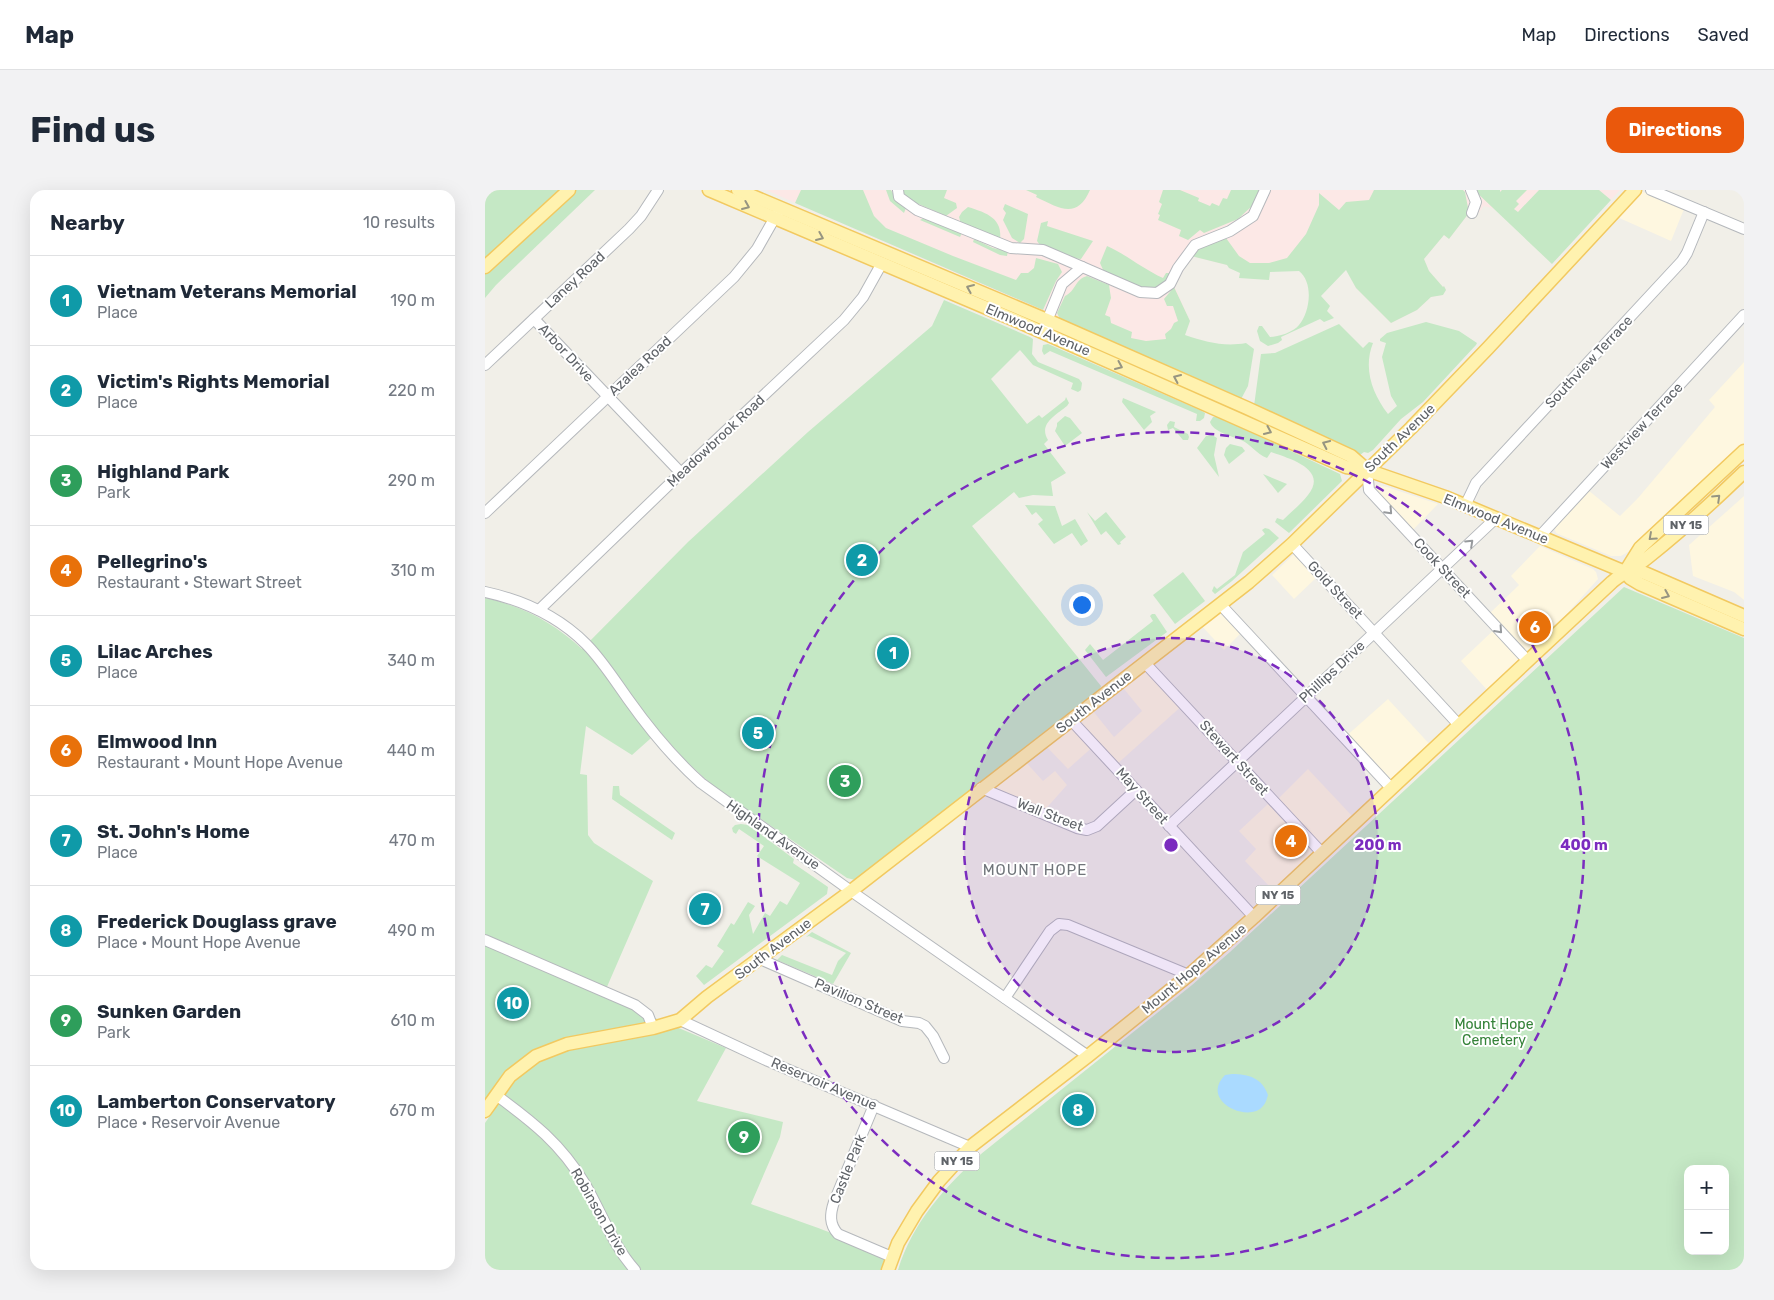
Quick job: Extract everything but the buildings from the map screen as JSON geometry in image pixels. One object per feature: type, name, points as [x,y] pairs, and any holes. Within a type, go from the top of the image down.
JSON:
[{"type":"main road","points":[[485,267],[569,190]]},
{"type":"main road","name":"Elmwood Avenue","points":[[709,190],[778,212],[1045,326]]},
{"type":"main road","name":"Elmwood Avenue","points":[[739,190],[778,212],[882,263],[1045,326],[1247,408],[1351,456],[1367,470],[1540,536],[1625,572],[1630,578],[1640,584],[1744,629]]},
{"type":"main road","name":"South Avenue","points":[[486,1107],[510,1076],[522,1065],[552,1048],[653,1028],[680,1020],[851,891],[981,788],[1249,582],[1292,544],[1367,470],[1385,455],[1635,190]]},
{"type":"main road","name":"Mount Hope Avenue","points":[[1625,572],[1640,548],[1744,451]]},
{"type":"main road","name":"Mount Hope Avenue","points":[[888,1270],[892,1257],[917,1211],[939,1181],[970,1147],[1189,976],[1625,572],[1646,559],[1709,506],[1744,472]]},
{"type":"main road","name":"Elmwood Avenue","points":[[1625,572],[1636,570],[1744,616]]},
{"type":"street","name":"Laney Road","points":[[485,365],[641,216],[658,190]]},
{"type":"street","points":[[897,190],[899,197],[917,210],[1011,248],[1043,250],[1140,292],[1157,293],[1171,284],[1178,268],[1195,245],[1230,230],[1253,216],[1265,190]]},
{"type":"street","points":[[1471,190],[1476,202],[1472,213]]},
{"type":"street","points":[[1651,190],[1744,229]]},
{"type":"street","name":"Azalea Road","points":[[485,513],[741,269],[757,249],[778,212]]},
{"type":"street","name":"Southview Terrace","points":[[1465,506],[1476,483],[1682,261],[1704,212]]},
{"type":"street","name":"Meadowbrook Road","points":[[539,610],[850,313],[863,297],[882,263]]},
{"type":"street","points":[[1045,326],[1062,284],[1082,267]]},
{"type":"street","name":"Westview Terrace","points":[[1540,536],[1744,315]]},
{"type":"street","name":"Arbor Drive","points":[[534,319],[681,473]]},
{"type":"street","name":"Cook Street","points":[[1367,470],[1369,490],[1528,661]]},
{"type":"street","name":"Phillips Drive","points":[[1169,826],[1496,518]]},
{"type":"street","name":"Gold Street","points":[[1292,544],[1459,725]]},
{"type":"street","name":"Highland Avenue","points":[[485,592],[539,610],[564,626],[587,644],[654,734],[683,767],[719,797],[1088,1056]]},
{"type":"street","points":[[1220,604],[1391,788]]},
{"type":"street","name":"Stewart Street","points":[[1145,663],[1322,854]]},
{"type":"street","name":"May Street","points":[[1071,720],[1254,917]]},
{"type":"street","name":"Wall Street","points":[[981,788],[1077,828],[1087,830],[1097,826],[1136,790]]},
{"type":"street","points":[[1005,998],[1050,931],[1059,924],[1189,976]]},
{"type":"street","points":[[485,940],[635,1005],[648,1015],[653,1028]]},
{"type":"street","name":"Pavilion Street","points":[[760,959],[902,1021],[919,1023],[929,1030],[944,1058]]},
{"type":"street","name":"Reservoir Avenue","points":[[680,1020],[768,1061],[970,1147]]},
{"type":"street","name":"Robinson Drive","points":[[496,1095],[545,1132],[566,1156],[585,1184],[618,1247],[635,1270]]},
{"type":"street","name":"Castle Park","points":[[874,1105],[830,1216],[834,1229],[838,1234],[892,1257]]},
{"type":"shaded area","points":[[766,190],[1620,190],[1552,264],[1495,209],[1484,206],[1476,216],[1469,213],[1449,239],[1444,235],[1424,259],[1429,271],[1444,286],[1446,290],[1443,295],[1431,297],[1417,310],[1391,323],[1356,288],[1341,259],[1227,265],[1191,256],[1175,287],[1190,321],[1170,368]]},
{"type":"shaded area","points":[[1643,192],[1684,209],[1671,241],[1617,217],[1639,193]]},
{"type":"shaded area","points":[[1744,362],[1744,445],[1736,449],[1702,482],[1702,486],[1628,552],[1621,556],[1611,556],[1556,533],[1557,524],[1588,490],[1620,516],[1638,498],[1715,407],[1709,400]]},
{"type":"shaded area","points":[[1375,485],[1387,487],[1438,504],[1412,531],[1372,487]]},
{"type":"shaded area","points":[[1744,496],[1744,600],[1734,592],[1693,576],[1689,545]]},
{"type":"shaded area","points":[[1540,546],[1593,569],[1598,579],[1565,616],[1489,692],[1461,661],[1499,625],[1489,614],[1519,585],[1511,576]]},
{"type":"shaded area","points":[[1294,554],[1316,578],[1294,599],[1272,575]]},
{"type":"shaded area","points":[[1220,604],[1244,630],[1224,650],[1198,622]]},
{"type":"shaded area","points":[[1145,663],[1184,704],[1115,766],[1095,745],[1068,769],[1042,742],[1089,706],[1114,737],[1142,711],[1119,683]]},
{"type":"shaded area","points":[[1388,699],[1434,749],[1391,788],[1344,738]]},
{"type":"shaded area","points":[[1022,758],[1043,781],[1055,771],[1067,785],[1042,813],[981,788]]},
{"type":"shaded area","points":[[1308,769],[1354,818],[1325,844],[1318,842],[1278,799]]},
{"type":"shaded area","points":[[1268,804],[1310,849],[1311,855],[1274,891],[1245,861],[1256,849],[1239,831]]},
{"type":"green space","points":[[485,190],[595,190],[496,285],[485,298]]},
{"type":"green space","points":[[801,190],[863,190],[874,216],[886,228],[1016,280],[1021,273],[1028,273],[1034,268],[1036,258],[1058,264],[1062,272],[1043,310],[795,203]]},
{"type":"green space","points":[[886,190],[891,190],[898,202],[906,208],[904,213],[890,201]]},
{"type":"green space","points":[[901,190],[947,190],[944,198],[956,203],[957,208],[946,216],[907,199]]},
{"type":"green space","points":[[1026,190],[1090,190],[1079,205],[1067,209],[1052,205]]},
{"type":"green space","points":[[1163,190],[1180,190],[1199,198],[1198,201],[1210,206],[1212,203],[1219,206],[1223,198],[1227,199],[1231,190],[1260,190],[1252,206],[1238,219],[1204,233],[1200,230],[1188,240],[1179,236],[1181,230],[1158,220],[1162,204],[1159,202]]},
{"type":"green space","points":[[1374,190],[1463,190],[1469,213],[1449,239],[1444,235],[1424,259],[1429,271],[1444,286],[1446,290],[1443,295],[1431,297],[1417,310],[1391,323],[1356,288],[1346,270],[1321,296],[1330,306],[1327,311],[1334,318],[1324,322],[1320,319],[1281,337],[1282,340],[1278,343],[1268,346],[1260,341],[1257,331],[1259,326],[1262,326],[1270,337],[1273,337],[1293,330],[1303,319],[1309,298],[1304,276],[1299,271],[1270,272],[1269,280],[1239,278],[1240,273],[1229,268],[1227,265],[1191,256],[1202,246],[1226,238],[1239,256],[1250,263],[1269,263],[1287,258],[1306,234],[1319,205],[1319,193],[1339,210],[1346,202],[1369,200]]},
{"type":"green space","points":[[1474,190],[1500,190],[1500,192],[1502,190],[1527,190],[1516,201],[1519,204],[1514,209],[1518,212],[1539,190],[1599,190],[1611,200],[1552,264]]},
{"type":"green space","points":[[1005,204],[1028,214],[1024,239],[1020,243],[1012,238],[1003,220],[1006,213],[1003,209]]},
{"type":"green space","points":[[968,207],[987,214],[996,222],[999,227],[1000,241],[961,224],[959,217]]},
{"type":"green space","points":[[925,217],[962,233],[960,237],[920,220]]},
{"type":"green space","points":[[1048,221],[1047,226],[1093,241],[1081,259],[1072,258],[1040,245],[1037,241],[1041,223]]},
{"type":"green space","points":[[974,239],[993,248],[1008,251],[1007,256],[1000,255],[973,242]]},
{"type":"green space","points":[[1107,246],[1163,278],[1166,273],[1169,273],[1169,278],[1160,289],[1145,289],[1104,272],[1100,263]]},
{"type":"green space","points":[[1087,276],[1109,285],[1111,298],[1105,315],[1110,317],[1111,323],[1132,332],[1131,338],[1146,341],[1166,339],[1165,334],[1178,321],[1173,306],[1167,306],[1164,299],[1174,287],[1190,321],[1185,335],[1215,343],[1246,343],[1254,349],[1248,386],[1240,401],[1060,319],[1057,313],[1065,296],[1069,294],[1080,280]]},
{"type":"green space","points":[[944,300],[1030,337],[1033,339],[1032,354],[1038,362],[1079,379],[1082,383],[1081,390],[1078,392],[1071,389],[1073,383],[1033,365],[1020,350],[991,379],[1027,424],[1039,415],[1042,418],[1065,400],[1066,397],[1069,403],[1050,420],[1045,429],[1048,440],[1044,444],[1066,473],[1051,482],[1053,496],[1033,495],[1019,498],[1014,492],[972,526],[1101,686],[1100,689],[855,880],[847,878],[713,786],[685,760],[659,731],[632,755],[586,726],[580,774],[587,775],[588,835],[594,843],[653,881],[603,996],[726,1048],[697,1101],[783,1122],[780,1137],[751,1204],[864,1246],[886,1260],[883,1270],[485,1270],[485,1123],[496,1107],[485,1099],[485,598],[499,601],[537,617],[560,631],[582,649],[688,542],[808,432],[932,326]]},
{"type":"green space","points":[[1426,322],[1459,331],[1477,343],[1423,402],[1401,419],[1368,453],[1364,452],[1360,455],[1254,406],[1261,354],[1275,353],[1339,324],[1363,348],[1369,342],[1373,343],[1370,352],[1369,371],[1377,398],[1388,414],[1397,406],[1391,396],[1382,357],[1386,343],[1380,341],[1380,339],[1387,333]]},
{"type":"green space","points":[[1048,344],[1200,410],[1205,413],[1204,418],[1196,421],[1197,414],[1050,351],[1044,355],[1042,351],[1043,345]]},
{"type":"green space","points":[[1123,398],[1156,412],[1150,416],[1152,422],[1144,430],[1122,402]]},
{"type":"green space","points":[[1065,416],[1070,418],[1082,433],[1065,446],[1055,431],[1057,423]]},
{"type":"green space","points":[[1213,417],[1218,417],[1340,474],[1342,481],[1289,533],[1275,522],[1277,518],[1283,520],[1308,495],[1313,486],[1313,478],[1310,472],[1296,461],[1271,452],[1267,458],[1263,456],[1245,442],[1215,428],[1210,422]]},
{"type":"green space","points":[[1170,421],[1175,422],[1174,427],[1188,434],[1188,440],[1183,440],[1173,428],[1168,430],[1167,425]]},
{"type":"green space","points":[[1212,435],[1217,438],[1214,455],[1219,477],[1197,448],[1206,436]]},
{"type":"green space","points":[[1230,444],[1242,447],[1245,451],[1229,464],[1224,455],[1226,448]]},
{"type":"green space","points":[[1263,474],[1287,484],[1278,493]]},
{"type":"green space","points":[[1025,505],[1055,506],[1062,526],[1075,519],[1088,541],[1081,546],[1072,533],[1054,544],[1038,524],[1043,520],[1036,512],[1032,515]]},
{"type":"green space","points":[[1087,512],[1095,521],[1106,512],[1126,537],[1120,542],[1121,544],[1118,545],[1106,531],[1101,535]]},
{"type":"green space","points":[[1265,528],[1269,529],[1279,538],[1215,594],[1212,591],[1214,586],[1217,589],[1235,575],[1243,552],[1265,534],[1262,530]]},
{"type":"green space","points":[[1183,572],[1205,601],[1175,624],[1153,595]]},
{"type":"green space","name":"Mount Hope Cemetery","points":[[1624,587],[1744,638],[1744,1270],[898,1270],[904,1253],[921,1221],[955,1179],[981,1154],[1192,985]]},
{"type":"green space","points":[[1155,614],[1167,632],[1106,677],[1085,650],[1090,644],[1103,660],[1153,621],[1150,616]]},
{"type":"green space","points":[[613,786],[619,786],[620,795],[675,833],[672,840],[612,799]]},
{"type":"green space","points":[[735,825],[748,825],[794,859],[793,863],[828,887],[827,894],[704,985],[696,976],[706,965],[712,968],[724,951],[717,946],[731,923],[734,925],[748,902],[755,906],[749,915],[753,934],[765,913],[770,916],[780,901],[787,905],[800,883],[757,856],[764,846],[739,829],[736,834],[733,832],[732,828]]},
{"type":"green space","points":[[812,932],[851,953],[833,984],[777,960],[782,955],[832,975],[838,961],[846,953],[809,936],[806,937]]},
{"type":"water","points":[[1225,1075],[1249,1076],[1262,1085],[1268,1095],[1263,1106],[1256,1111],[1238,1111],[1222,1101],[1218,1093],[1219,1085]]},
{"type":"place","name":"Victim's Rights Memorial","points":[[862,560]]},
{"type":"place","name":"Elmwood Inn","points":[[1535,627]]},
{"type":"place","name":"Vietnam Veterans Memorial","points":[[893,653]]},
{"type":"place","name":"Lilac Arches","points":[[758,733]]},
{"type":"place","name":"Highland Park","points":[[845,781]]},
{"type":"place","name":"Pellegrino's","points":[[1291,841]]},
{"type":"place","name":"St. John's Home","points":[[705,909]]},
{"type":"place","name":"Lamberton Conservatory","points":[[513,1003]]},
{"type":"place","name":"Frederick Douglass grave","points":[[1078,1110]]},
{"type":"place","name":"Sunken Garden","points":[[744,1137]]},
{"type":"district","name":"MOUNT HOPE","points":[[1035,870]]}]
